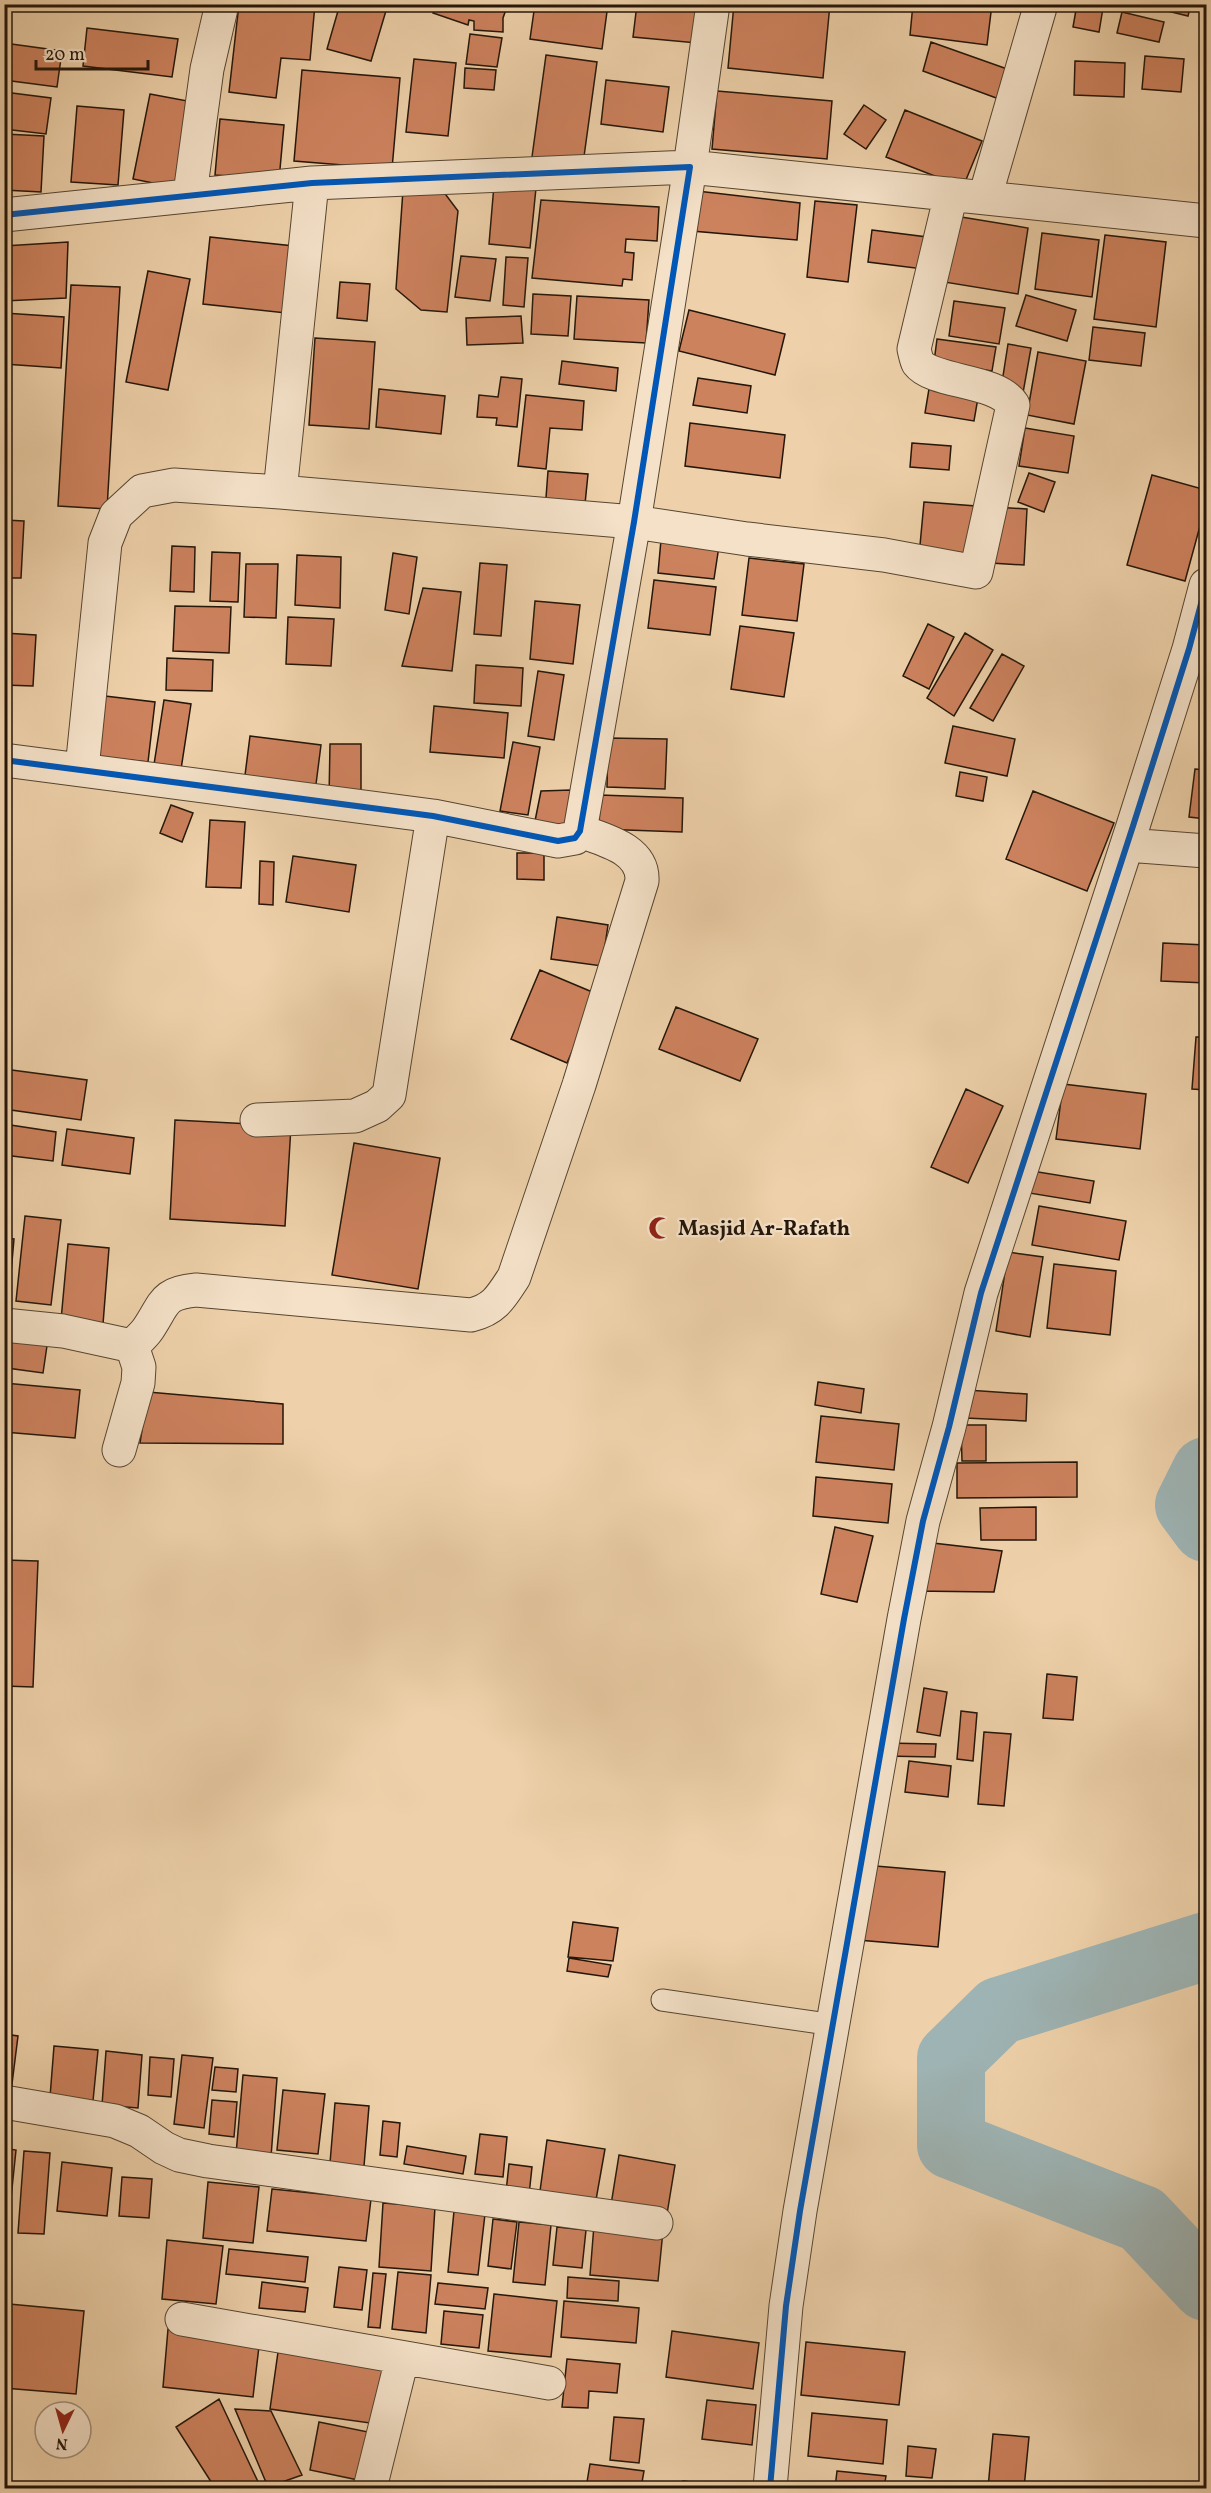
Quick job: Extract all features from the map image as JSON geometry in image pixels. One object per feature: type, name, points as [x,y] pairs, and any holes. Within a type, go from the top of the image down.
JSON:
[{"type":"street","points":[[190,194],[207,69],[222,4]]},
{"type":"street","points":[[4,760],[433,816],[558,841],[574,838],[580,831],[634,522],[690,167],[712,4]]},
{"type":"street","points":[[985,197],[1041,4]]},
{"type":"street","points":[[4,215],[312,183],[690,167],[1206,222]]},
{"type":"street","points":[[280,492],[312,183]]},
{"type":"street","points":[[82,769],[105,543],[116,515],[142,491],[174,485],[634,522],[747,539],[885,555],[976,572],[1014,405],[1010,399],[991,389],[927,369],[918,362],[914,349],[951,194]]},
{"type":"street","points":[[770,2488],[786,2306],[800,2211],[923,1521],[949,1427],[981,1293],[1127,845],[1189,649],[1206,585]]},
{"type":"street","points":[[257,1120],[355,1116],[377,1106],[389,1095],[433,816]]},
{"type":"street","points":[[132,1346],[148,1330],[168,1297],[178,1292],[196,1290],[471,1315],[485,1312],[499,1300],[514,1277],[579,1085],[642,881],[643,871],[624,848],[580,831]]},
{"type":"street","points":[[1127,845],[1206,851]]},
{"type":"street","points":[[4,1325],[63,1331],[132,1346]]},
{"type":"street","points":[[119,1450],[138,1383],[139,1367],[132,1346]]},
{"type":"street","points":[[4,2102],[115,2121],[139,2131],[179,2155],[208,2161],[656,2223]]},
{"type":"street","points":[[182,2319],[549,2383]]},
{"type":"street","points":[[370,2488],[402,2359]]},
{"type":"lane","points":[[662,2000],[834,2025]]},
{"type":"building","points":[[239,4],[315,4],[310,60],[281,58],[276,98],[229,92]]},
{"type":"building","points":[[340,4],[388,4],[371,61],[327,49]]},
{"type":"building","points":[[436,4],[508,4],[503,18],[503,32],[474,30],[474,21],[469,20],[468,25],[433,13]]},
{"type":"building","points":[[535,4],[608,4],[602,49],[530,39]]},
{"type":"building","points":[[637,4],[701,4],[697,43],[633,37]]},
{"type":"building","points":[[734,4],[830,4],[823,78],[728,68]]},
{"type":"building","points":[[913,4],[992,4],[987,45],[910,35]]},
{"type":"building","points":[[1077,4],[1103,8],[1099,32],[1073,27]]},
{"type":"building","points":[[1139,4],[1191,4],[1188,16]]},
{"type":"building","points":[[1122,12],[1164,22],[1159,42],[1117,33]]},
{"type":"building","points":[[87,28],[178,39],[172,77],[83,66]]},
{"type":"building","points":[[470,34],[502,38],[497,67],[466,64]]},
{"type":"building","points":[[931,42],[1010,70],[999,99],[923,71]]},
{"type":"building","points":[[4,43],[62,51],[57,87],[4,80]]},
{"type":"building","points":[[546,55],[597,62],[582,171],[531,164]]},
{"type":"building","points":[[1145,56],[1184,59],[1181,92],[1142,89]]},
{"type":"building","points":[[414,59],[456,63],[448,136],[406,132]]},
{"type":"building","points":[[1075,61],[1125,63],[1124,97],[1074,95]]},
{"type":"building","points":[[465,68],[496,70],[494,90],[464,88]]},
{"type":"building","points":[[302,70],[400,78],[392,169],[294,161]]},
{"type":"building","points":[[606,80],[669,87],[663,132],[601,124]]},
{"type":"building","points":[[717,91],[832,101],[827,159],[712,149]]},
{"type":"building","points":[[4,92],[51,98],[46,134],[4,129]]},
{"type":"building","points":[[150,94],[193,102],[178,188],[133,179]]},
{"type":"building","points":[[864,105],[886,120],[866,149],[844,134]]},
{"type":"building","points":[[77,106],[124,110],[118,185],[71,182]]},
{"type":"building","points":[[905,110],[982,141],[963,187],[886,157]]},
{"type":"building","points":[[220,119],[284,125],[279,180],[215,175]]},
{"type":"building","points":[[4,134],[44,136],[41,192],[4,190]]},
{"type":"building","points":[[494,185],[536,188],[530,248],[489,244]]},
{"type":"building","points":[[403,190],[443,191],[458,211],[447,312],[421,310],[396,289]]},
{"type":"building","points":[[697,191],[800,203],[797,240],[692,231]]},
{"type":"building","points":[[541,200],[659,207],[657,241],[626,239],[625,252],[634,253],[632,280],[623,279],[622,286],[532,278]]},
{"type":"building","points":[[815,201],[857,205],[848,282],[807,277]]},
{"type":"building","points":[[949,215],[1028,228],[1018,294],[938,281]]},
{"type":"building","points":[[872,230],[927,237],[923,269],[868,262]]},
{"type":"building","points":[[1042,233],[1099,240],[1092,297],[1035,289]]},
{"type":"building","points":[[1105,235],[1166,242],[1156,327],[1094,319]]},
{"type":"building","points":[[210,237],[294,246],[286,313],[203,304]]},
{"type":"building","points":[[68,242],[66,298],[4,301],[4,246]]},
{"type":"building","points":[[461,256],[496,259],[490,301],[455,297]]},
{"type":"building","points":[[506,257],[528,258],[524,307],[503,305]]},
{"type":"building","points":[[148,271],[190,279],[168,390],[126,382]]},
{"type":"building","points":[[340,282],[370,284],[367,321],[337,318]]},
{"type":"building","points":[[71,285],[120,287],[107,509],[58,506]]},
{"type":"building","points":[[533,294],[571,296],[568,336],[531,334]]},
{"type":"building","points":[[1026,295],[1076,310],[1067,341],[1016,326]]},
{"type":"building","points":[[577,296],[649,300],[646,343],[574,339]]},
{"type":"building","points":[[954,301],[1005,308],[999,344],[949,336]]},
{"type":"building","points":[[689,310],[785,334],[775,375],[679,351]]},
{"type":"building","points":[[4,313],[64,317],[61,368],[4,364]]},
{"type":"building","points":[[521,316],[523,343],[467,345],[466,318]]},
{"type":"building","points":[[1093,327],[1145,333],[1141,366],[1089,360]]},
{"type":"building","points":[[315,338],[375,342],[369,429],[309,425]]},
{"type":"building","points":[[937,339],[996,347],[992,371],[934,362]]},
{"type":"building","points":[[1008,344],[1031,348],[1023,393],[1001,389]]},
{"type":"building","points":[[1038,352],[1086,361],[1074,424],[1027,415]]},
{"type":"building","points":[[562,361],[618,368],[616,391],[559,384]]},
{"type":"building","points":[[501,377],[522,379],[517,427],[496,425],[497,418],[477,417],[479,395],[498,397]]},
{"type":"building","points":[[698,378],[751,386],[747,413],[693,405]]},
{"type":"building","points":[[930,383],[979,392],[974,421],[925,413]]},
{"type":"building","points":[[379,389],[445,396],[441,434],[376,427]]},
{"type":"building","points":[[526,395],[584,401],[582,430],[550,428],[546,469],[518,466]]},
{"type":"building","points":[[690,423],[785,435],[780,478],[685,466]]},
{"type":"building","points":[[1025,428],[1074,436],[1068,473],[1019,466]]},
{"type":"building","points":[[912,443],[951,446],[949,470],[910,467]]},
{"type":"building","points":[[548,471],[588,474],[584,514],[545,511]]},
{"type":"building","points":[[1029,473],[1055,482],[1044,512],[1018,502]]},
{"type":"building","points":[[1152,475],[1206,490],[1206,504],[1185,581],[1127,565]]},
{"type":"building","points":[[924,502],[976,506],[971,561],[919,556]]},
{"type":"building","points":[[995,507],[1027,509],[1024,565],[991,563]]},
{"type":"building","points":[[4,520],[24,521],[21,578],[4,578]]},
{"type":"building","points":[[661,540],[719,546],[714,579],[658,573]]},
{"type":"building","points":[[172,546],[195,547],[194,592],[170,591]]},
{"type":"building","points":[[212,552],[240,553],[238,602],[210,601]]},
{"type":"building","points":[[393,553],[417,557],[409,614],[385,610]]},
{"type":"building","points":[[297,555],[341,557],[340,608],[295,605]]},
{"type":"building","points":[[749,558],[804,564],[797,621],[742,615]]},
{"type":"building","points":[[480,563],[507,565],[501,636],[474,634]]},
{"type":"building","points":[[246,564],[278,564],[276,618],[244,617]]},
{"type":"building","points":[[654,580],[716,587],[710,635],[648,628]]},
{"type":"building","points":[[423,588],[461,592],[452,671],[402,666]]},
{"type":"building","points":[[535,601],[580,605],[573,664],[530,659]]},
{"type":"building","points":[[175,606],[231,607],[229,653],[173,651]]},
{"type":"building","points":[[288,617],[334,619],[331,666],[286,664]]},
{"type":"building","points":[[928,624],[954,637],[929,689],[903,676]]},
{"type":"building","points":[[740,626],[794,633],[784,697],[731,689]]},
{"type":"building","points":[[4,633],[36,635],[33,686],[4,685]]},
{"type":"building","points":[[965,633],[993,650],[954,716],[927,698]]},
{"type":"building","points":[[1002,654],[1024,666],[993,721],[970,708]]},
{"type":"building","points":[[167,658],[213,660],[212,691],[166,690]]},
{"type":"building","points":[[476,665],[523,668],[521,706],[474,703]]},
{"type":"building","points":[[538,671],[564,675],[554,740],[528,736]]},
{"type":"building","points":[[105,696],[155,702],[148,762],[99,757]]},
{"type":"building","points":[[164,700],[191,704],[180,776],[153,771]]},
{"type":"building","points":[[434,706],[508,713],[504,758],[430,752]]},
{"type":"building","points":[[953,726],[1015,739],[1007,776],[945,763]]},
{"type":"building","points":[[250,736],[321,745],[315,792],[244,783]]},
{"type":"building","points":[[608,738],[667,739],[665,789],[607,787]]},
{"type":"building","points":[[513,742],[540,747],[528,815],[500,811]]},
{"type":"building","points":[[330,744],[361,744],[361,798],[329,798]]},
{"type":"building","points":[[1195,769],[1206,770],[1206,819],[1189,817]]},
{"type":"building","points":[[960,772],[987,777],[983,801],[956,796]]},
{"type":"building","points":[[571,790],[565,826],[535,821],[541,791]]},
{"type":"building","points":[[1033,791],[1114,823],[1087,891],[1006,859]]},
{"type":"building","points":[[600,795],[683,798],[682,832],[599,829]]},
{"type":"building","points":[[171,805],[193,813],[182,842],[160,833]]},
{"type":"building","points":[[210,820],[245,822],[241,888],[206,887]]},
{"type":"building","points":[[517,853],[544,853],[544,880],[517,879]]},
{"type":"building","points":[[293,856],[356,865],[349,912],[286,902]]},
{"type":"building","points":[[260,861],[274,862],[273,905],[259,904]]},
{"type":"building","points":[[557,917],[608,925],[602,966],[551,959]]},
{"type":"building","points":[[1163,943],[1206,945],[1206,983],[1161,981]]},
{"type":"building","points":[[540,970],[597,994],[567,1063],[511,1039]]},
{"type":"building","points":[[676,1007],[758,1039],[740,1081],[659,1049]]},
{"type":"building","points":[[1196,1037],[1206,1037],[1206,1090],[1192,1089]]},
{"type":"building","points":[[4,1069],[87,1080],[81,1120],[4,1109]]},
{"type":"building","points":[[1063,1084],[1146,1094],[1140,1149],[1056,1139]]},
{"type":"building","points":[[966,1089],[1003,1106],[968,1183],[931,1167]]},
{"type":"building","points":[[175,1120],[291,1126],[285,1226],[170,1219]]},
{"type":"building","points":[[4,1124],[56,1132],[53,1161],[4,1155]]},
{"type":"building","points":[[67,1129],[134,1138],[130,1174],[62,1165]]},
{"type":"building","points":[[354,1143],[440,1158],[418,1289],[332,1275]]},
{"type":"building","points":[[1032,1171],[1094,1181],[1090,1203],[1029,1193]]},
{"type":"building","points":[[1039,1206],[1126,1221],[1119,1260],[1032,1245]]},
{"type":"building","points":[[25,1216],[61,1220],[51,1305],[16,1301]]},
{"type":"building","points":[[4,1238],[14,1239],[8,1307],[4,1307]]},
{"type":"building","points":[[68,1244],[109,1248],[103,1324],[61,1320]]},
{"type":"building","points":[[1008,1252],[1043,1257],[1030,1337],[996,1331]]},
{"type":"building","points":[[1054,1264],[1116,1271],[1110,1335],[1047,1328]]},
{"type":"building","points":[[12,1334],[48,1339],[43,1373],[7,1368]]},
{"type":"building","points":[[818,1382],[864,1389],[861,1413],[815,1405]]},
{"type":"building","points":[[4,1383],[80,1390],[75,1438],[4,1432]]},
{"type":"building","points":[[967,1390],[1027,1394],[1026,1421],[966,1418]]},
{"type":"building","points":[[148,1392],[283,1404],[283,1444],[140,1443]]},
{"type":"building","points":[[821,1416],[899,1424],[894,1470],[816,1462]]},
{"type":"building","points":[[961,1425],[986,1425],[986,1461],[962,1461]]},
{"type":"building","points":[[1077,1462],[1077,1497],[957,1498],[957,1463]]},
{"type":"building","points":[[816,1477],[892,1484],[888,1523],[813,1516]]},
{"type":"building","points":[[1036,1507],[1036,1540],[981,1540],[980,1508]]},
{"type":"building","points":[[835,1527],[873,1536],[857,1602],[821,1594]]},
{"type":"building","points":[[924,1542],[1002,1551],[994,1592],[913,1591]]},
{"type":"building","points":[[4,1560],[38,1561],[33,1687],[4,1686]]},
{"type":"building","points":[[1047,1674],[1077,1677],[1073,1720],[1043,1718]]},
{"type":"building","points":[[924,1688],[947,1692],[940,1736],[917,1732]]},
{"type":"building","points":[[961,1711],[977,1713],[973,1761],[957,1759]]},
{"type":"building","points":[[984,1732],[1011,1734],[1004,1806],[978,1804]]},
{"type":"building","points":[[885,1743],[936,1744],[935,1757],[884,1756]]},
{"type":"building","points":[[909,1761],[951,1766],[948,1797],[905,1792]]},
{"type":"building","points":[[864,1865],[945,1872],[938,1947],[858,1940]]},
{"type":"building","points":[[573,1922],[618,1928],[613,1961],[568,1957]]},
{"type":"building","points":[[569,1958],[611,1965],[608,1977],[567,1971]]},
{"type":"building","points":[[4,2034],[18,2036],[11,2092],[4,2091]]},
{"type":"building","points":[[54,2046],[98,2050],[93,2101],[50,2097]]},
{"type":"building","points":[[106,2051],[142,2055],[138,2108],[102,2105]]},
{"type":"building","points":[[182,2055],[213,2058],[204,2128],[174,2124]]},
{"type":"building","points":[[150,2057],[174,2059],[171,2097],[148,2095]]},
{"type":"building","points":[[215,2067],[238,2069],[236,2092],[212,2090]]},
{"type":"building","points":[[243,2075],[277,2078],[271,2157],[236,2154]]},
{"type":"building","points":[[283,2090],[325,2094],[318,2154],[277,2150]]},
{"type":"building","points":[[212,2100],[237,2102],[234,2137],[209,2134]]},
{"type":"building","points":[[335,2103],[369,2106],[364,2166],[330,2163]]},
{"type":"building","points":[[383,2121],[400,2123],[397,2157],[380,2155]]},
{"type":"building","points":[[480,2134],[507,2137],[503,2177],[475,2174]]},
{"type":"building","points":[[547,2140],[605,2149],[596,2200],[540,2191]]},
{"type":"building","points":[[407,2146],[466,2156],[463,2174],[404,2164]]},
{"type":"building","points":[[4,2148],[16,2150],[11,2198],[4,2198]]},
{"type":"building","points":[[24,2151],[50,2153],[44,2234],[18,2233]]},
{"type":"building","points":[[619,2155],[675,2165],[667,2214],[611,2205]]},
{"type":"building","points":[[62,2162],[112,2168],[107,2216],[57,2211]]},
{"type":"building","points":[[509,2164],[532,2167],[529,2195],[506,2192]]},
{"type":"building","points":[[122,2177],[152,2179],[149,2218],[119,2216]]},
{"type":"building","points":[[208,2182],[259,2187],[253,2243],[203,2238]]},
{"type":"building","points":[[272,2189],[371,2199],[366,2241],[267,2231]]},
{"type":"building","points":[[383,2203],[435,2207],[431,2271],[379,2267]]},
{"type":"building","points":[[454,2211],[485,2214],[478,2275],[448,2272]]},
{"type":"building","points":[[493,2219],[517,2222],[511,2269],[488,2266]]},
{"type":"building","points":[[519,2222],[551,2225],[545,2285],[513,2282]]},
{"type":"building","points":[[594,2225],[663,2231],[658,2281],[590,2275]]},
{"type":"building","points":[[557,2227],[586,2230],[582,2268],[553,2265]]},
{"type":"building","points":[[167,2240],[223,2246],[216,2304],[162,2299]]},
{"type":"building","points":[[229,2249],[308,2257],[305,2282],[226,2274]]},
{"type":"building","points":[[339,2267],[367,2270],[362,2310],[334,2307]]},
{"type":"building","points":[[398,2272],[431,2275],[426,2333],[392,2329]]},
{"type":"building","points":[[373,2273],[386,2274],[380,2328],[368,2327]]},
{"type":"building","points":[[568,2277],[619,2281],[618,2301],[567,2298]]},
{"type":"building","points":[[262,2282],[308,2288],[305,2312],[259,2308]]},
{"type":"building","points":[[438,2283],[488,2288],[485,2309],[435,2304]]},
{"type":"building","points":[[494,2294],[557,2301],[551,2357],[488,2351]]},
{"type":"building","points":[[564,2301],[639,2308],[636,2343],[561,2337]]},
{"type":"building","points":[[9,2304],[84,2311],[76,2394],[4,2388],[4,2355]]},
{"type":"building","points":[[444,2311],[483,2315],[479,2348],[441,2344]]},
{"type":"building","points":[[168,2329],[260,2338],[253,2397],[163,2387]]},
{"type":"building","points":[[672,2331],[759,2343],[753,2389],[666,2377]]},
{"type":"building","points":[[806,2342],[905,2352],[899,2405],[801,2395]]},
{"type":"building","points":[[279,2345],[386,2360],[377,2424],[270,2409]]},
{"type":"building","points":[[567,2359],[620,2364],[617,2393],[589,2391],[588,2408],[562,2407]]},
{"type":"building","points":[[219,2399],[261,2488],[215,2488],[176,2427]]},
{"type":"building","points":[[707,2400],[756,2405],[752,2445],[702,2439]]},
{"type":"building","points":[[235,2409],[271,2411],[302,2475],[268,2487]]},
{"type":"building","points":[[812,2413],[887,2420],[883,2464],[808,2456]]},
{"type":"building","points":[[614,2417],[644,2419],[639,2463],[610,2460]]},
{"type":"building","points":[[319,2422],[373,2433],[363,2481],[310,2470]]},
{"type":"building","points":[[993,2434],[1029,2437],[1024,2488],[988,2488]]},
{"type":"building","points":[[908,2446],[936,2449],[932,2478],[906,2476]]},
{"type":"building","points":[[590,2464],[644,2471],[641,2488],[586,2488]]},
{"type":"building","points":[[837,2471],[886,2476],[884,2488],[835,2488]]},
{"type":"building","points":[[683,2481],[745,2488],[682,2488]]},
{"type":"waterway","points":[[1206,1471],[1189,1505],[1206,1528]]},
{"type":"waterway","points":[[1206,1946],[999,2011],[951,2058],[951,2145],[1142,2219],[1206,2287]]},
{"type":"cycle path","points":[[4,215],[312,183],[690,167],[634,522],[580,831],[575,838],[558,841],[433,816],[4,760]]},
{"type":"cycle path","points":[[770,2488],[786,2306],[800,2211],[923,1521],[949,1427],[981,1293],[1133,826],[1189,649],[1206,585]]},
{"type":"place","name":"Masjid Ar-Rafath","points":[[660,1228]]}]
